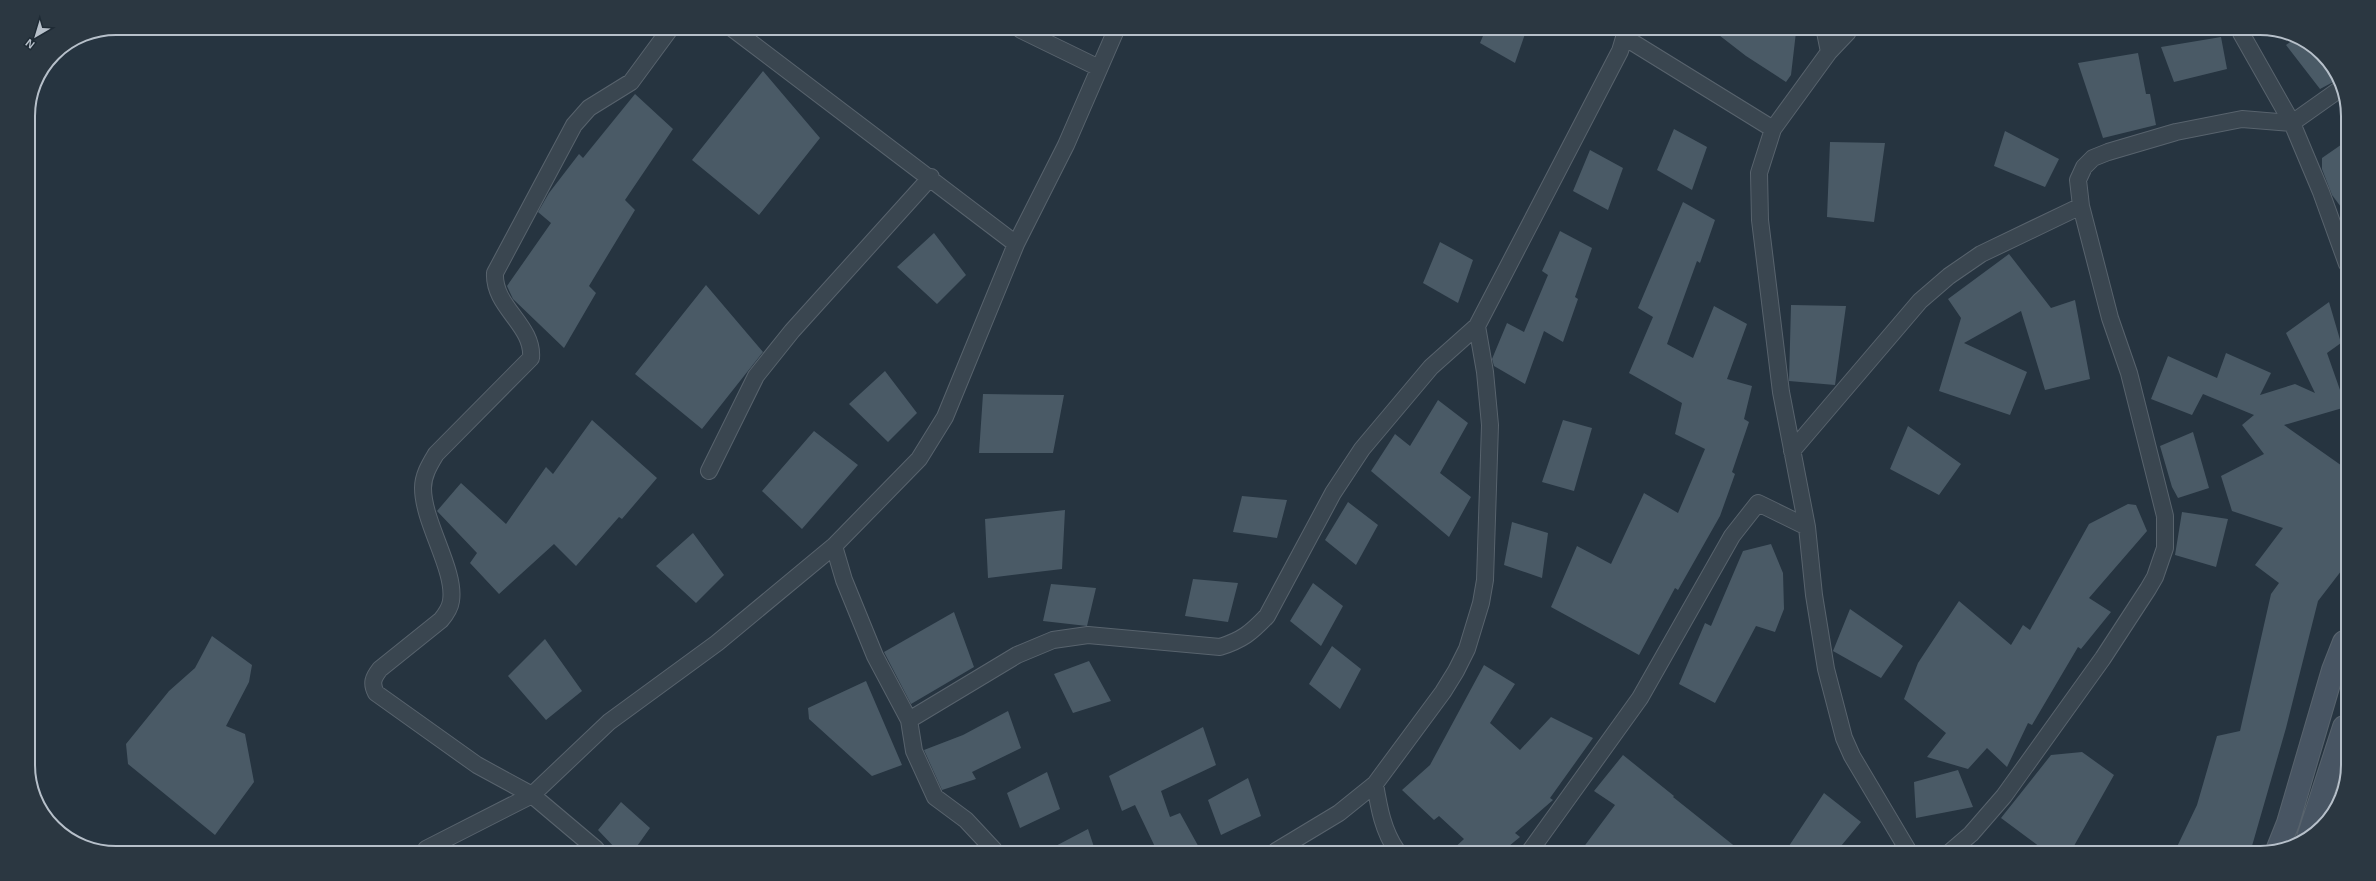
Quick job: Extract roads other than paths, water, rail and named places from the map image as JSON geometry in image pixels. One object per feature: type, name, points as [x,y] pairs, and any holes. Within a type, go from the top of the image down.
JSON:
[{"type":"main road","points":[[2280,843],[2288,823],[2333,670],[2341,650]]},
{"type":"main road","points":[[2312,827],[2341,736]]},
{"type":"street","points":[[592,846],[532,795],[477,765],[376,693],[372,685],[373,678],[380,669],[441,620],[448,611],[452,600],[449,578],[425,505],[423,487],[427,469],[436,454],[531,358],[530,342],[502,301],[496,288],[495,273],[574,125],[589,108],[631,82],[666,35]]},
{"type":"street","points":[[741,35],[931,177],[1016,244]]},
{"type":"street","points":[[1031,35],[1099,68]]},
{"type":"street","points":[[432,846],[532,795],[609,722],[717,643],[834,546],[919,459],[934,438],[945,417],[1016,244],[1066,145],[1114,35]]},
{"type":"street","points":[[909,720],[1017,654],[1053,640],[1088,635],[1220,647],[1238,642],[1251,633],[1267,616],[1330,500],[1362,449],[1431,367],[1477,326],[1616,58],[1625,35]]},
{"type":"street","points":[[1627,35],[1773,129]]},
{"type":"street","points":[[1826,35],[1829,52]]},
{"type":"street","points":[[1845,35],[1829,52],[1773,129],[1759,173],[1760,220],[1782,392],[1807,527],[1814,595],[1826,669],[1844,738],[1852,756],[1905,846]]},
{"type":"street","points":[[2242,35],[2292,123],[2321,192],[2341,247]]},
{"type":"street","points":[[1957,846],[1971,834],[2004,796],[2103,658],[2152,583],[2165,548],[2167,534],[2162,501],[2129,374],[2110,318],[2081,206],[2078,180],[2084,167],[2094,158],[2108,152],[2176,132],[2242,119],[2292,123],[2337,91]]},
{"type":"street","points":[[709,471],[756,376],[792,331],[931,177]]},
{"type":"street","points":[[1792,451],[1920,302],[1949,276],[1981,254],[2081,206]]},
{"type":"street","points":[[1284,846],[1339,813],[1375,784],[1443,692],[1467,649],[1482,603],[1486,572],[1490,425],[1485,372],[1477,326]]},
{"type":"street","points":[[1534,846],[1640,698],[1732,536],[1758,503],[1807,527]]},
{"type":"street","points":[[834,546],[844,580],[875,656],[909,720],[914,750],[936,797],[966,820],[990,846]]},
{"type":"street","points":[[1375,784],[1381,818],[1389,840],[1393,846]]}]
